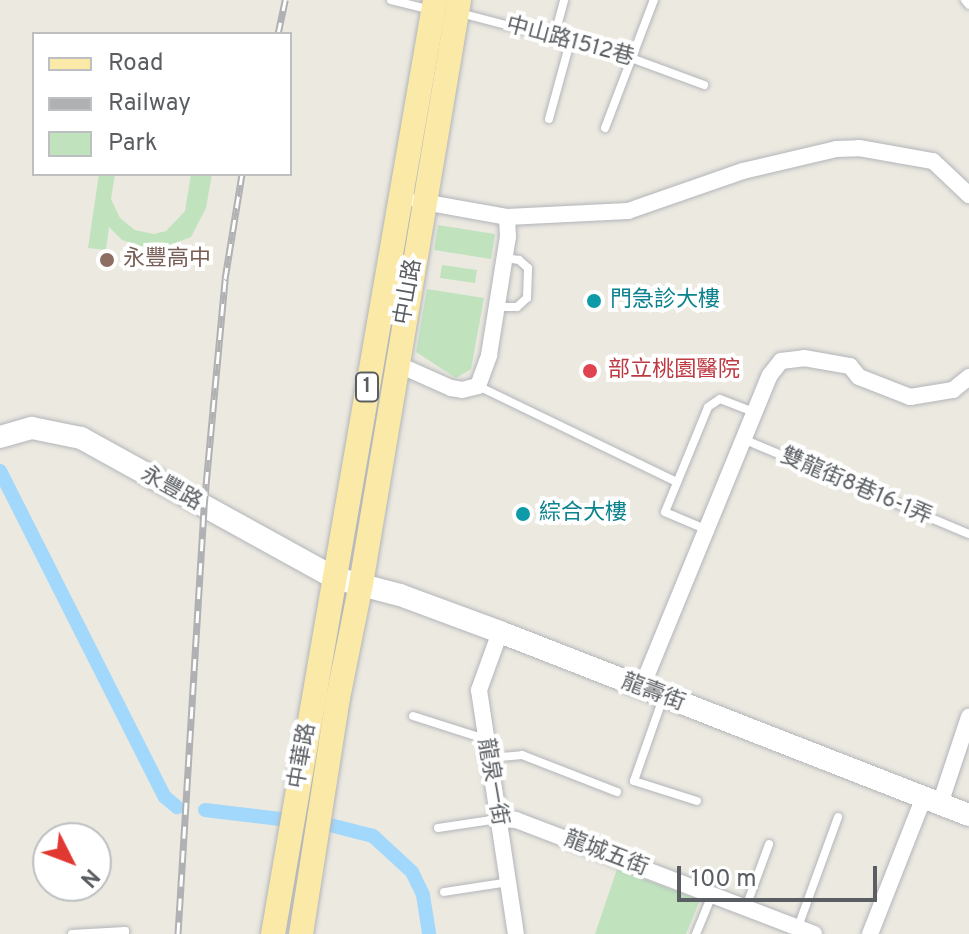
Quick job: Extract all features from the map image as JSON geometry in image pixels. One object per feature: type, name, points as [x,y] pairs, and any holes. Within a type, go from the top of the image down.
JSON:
[{"type":"main road","name":"中山路","points":[[335,578],[401,197],[446,6]]},
{"type":"main road","name":"中山路","points":[[361,584],[425,202],[446,6]]},
{"type":"main road","name":"中華路","points":[[273,934],[335,578]]},
{"type":"main road","name":"中華路","points":[[301,934],[338,698],[361,584]]},
{"type":"street","points":[[401,197],[507,217],[628,211],[743,171],[848,148],[933,161],[969,195]]},
{"type":"street","points":[[397,364],[451,388],[478,386],[484,376],[496,307],[507,217]]},
{"type":"street","points":[[641,689],[754,412],[770,375],[781,361],[804,358],[850,366],[859,377],[910,397],[953,390],[969,377]]},
{"type":"street","name":"永豐路","points":[[0,437],[32,428],[81,438],[335,578]]},
{"type":"street","name":"龍壽街","points":[[335,578],[500,632],[969,815]]},
{"type":"street","name":"龍泉一街","points":[[500,632],[479,690],[516,934]]},
{"type":"street","points":[[870,934],[969,717]]},
{"type":"street","name":"龍城五街","points":[[499,819],[516,820],[814,934]]},
{"type":"lane","name":"中山路1512巷","points":[[391,0],[446,6],[631,58],[704,85]]},
{"type":"lane","points":[[554,38],[564,0]]},
{"type":"lane","points":[[605,128],[654,0]]},
{"type":"lane","points":[[965,0],[969,5]]},
{"type":"lane","points":[[549,119],[570,42]]},
{"type":"lane","points":[[496,307],[517,307],[527,298],[528,268],[519,260],[504,258]]},
{"type":"lane","points":[[478,386],[677,482]]},
{"type":"lane","points":[[705,529],[665,512],[708,407],[720,399],[754,412]]},
{"type":"lane","name":"雙龍街8巷16-1弄","points":[[743,439],[969,534]]},
{"type":"lane","points":[[663,698],[634,781],[697,801]]},
{"type":"lane","points":[[413,716],[485,739]]},
{"type":"lane","points":[[488,758],[522,755],[617,792]]},
{"type":"lane","points":[[798,927],[838,817]]},
{"type":"lane","points":[[438,828],[499,819]]},
{"type":"lane","points":[[746,907],[769,844]]},
{"type":"lane","points":[[444,892],[510,882]]},
{"type":"lane","points":[[696,934],[712,894]]},
{"type":"lane","points":[[72,934],[125,931],[125,934]]},
{"type":"green space","points":[[99,176],[115,176],[111,199],[120,218],[135,230],[154,234],[166,231],[185,211],[191,176],[212,176],[206,208],[191,237],[168,246],[140,246],[122,240],[109,227],[106,250],[88,248]]},
{"type":"green space","points":[[438,225],[495,234],[491,259],[434,250]]},
{"type":"green space","points":[[442,265],[477,270],[475,283],[440,278]]},
{"type":"green space","points":[[427,289],[484,298],[471,369],[456,378],[416,352]]},
{"type":"green space","points":[[617,869],[700,900],[686,934],[595,934]]},
{"type":"waterway","points":[[0,471],[165,797],[177,807]]},
{"type":"waterway","points":[[205,810],[280,819]]},
{"type":"waterway","points":[[330,825],[373,836],[412,872],[423,895],[429,934]]},
{"type":"railway","points":[[278,32],[285,0]]},
{"type":"railway","points":[[178,934],[204,507],[225,279],[242,176]]},
{"type":"place","name":"永豐高中","points":[[107,260]]},
{"type":"place","name":"門急診大樓","points":[[594,301]]},
{"type":"place","name":"部立桃園醫院","points":[[590,371]]},
{"type":"place","name":"綜合大樓","points":[[523,514]]}]
